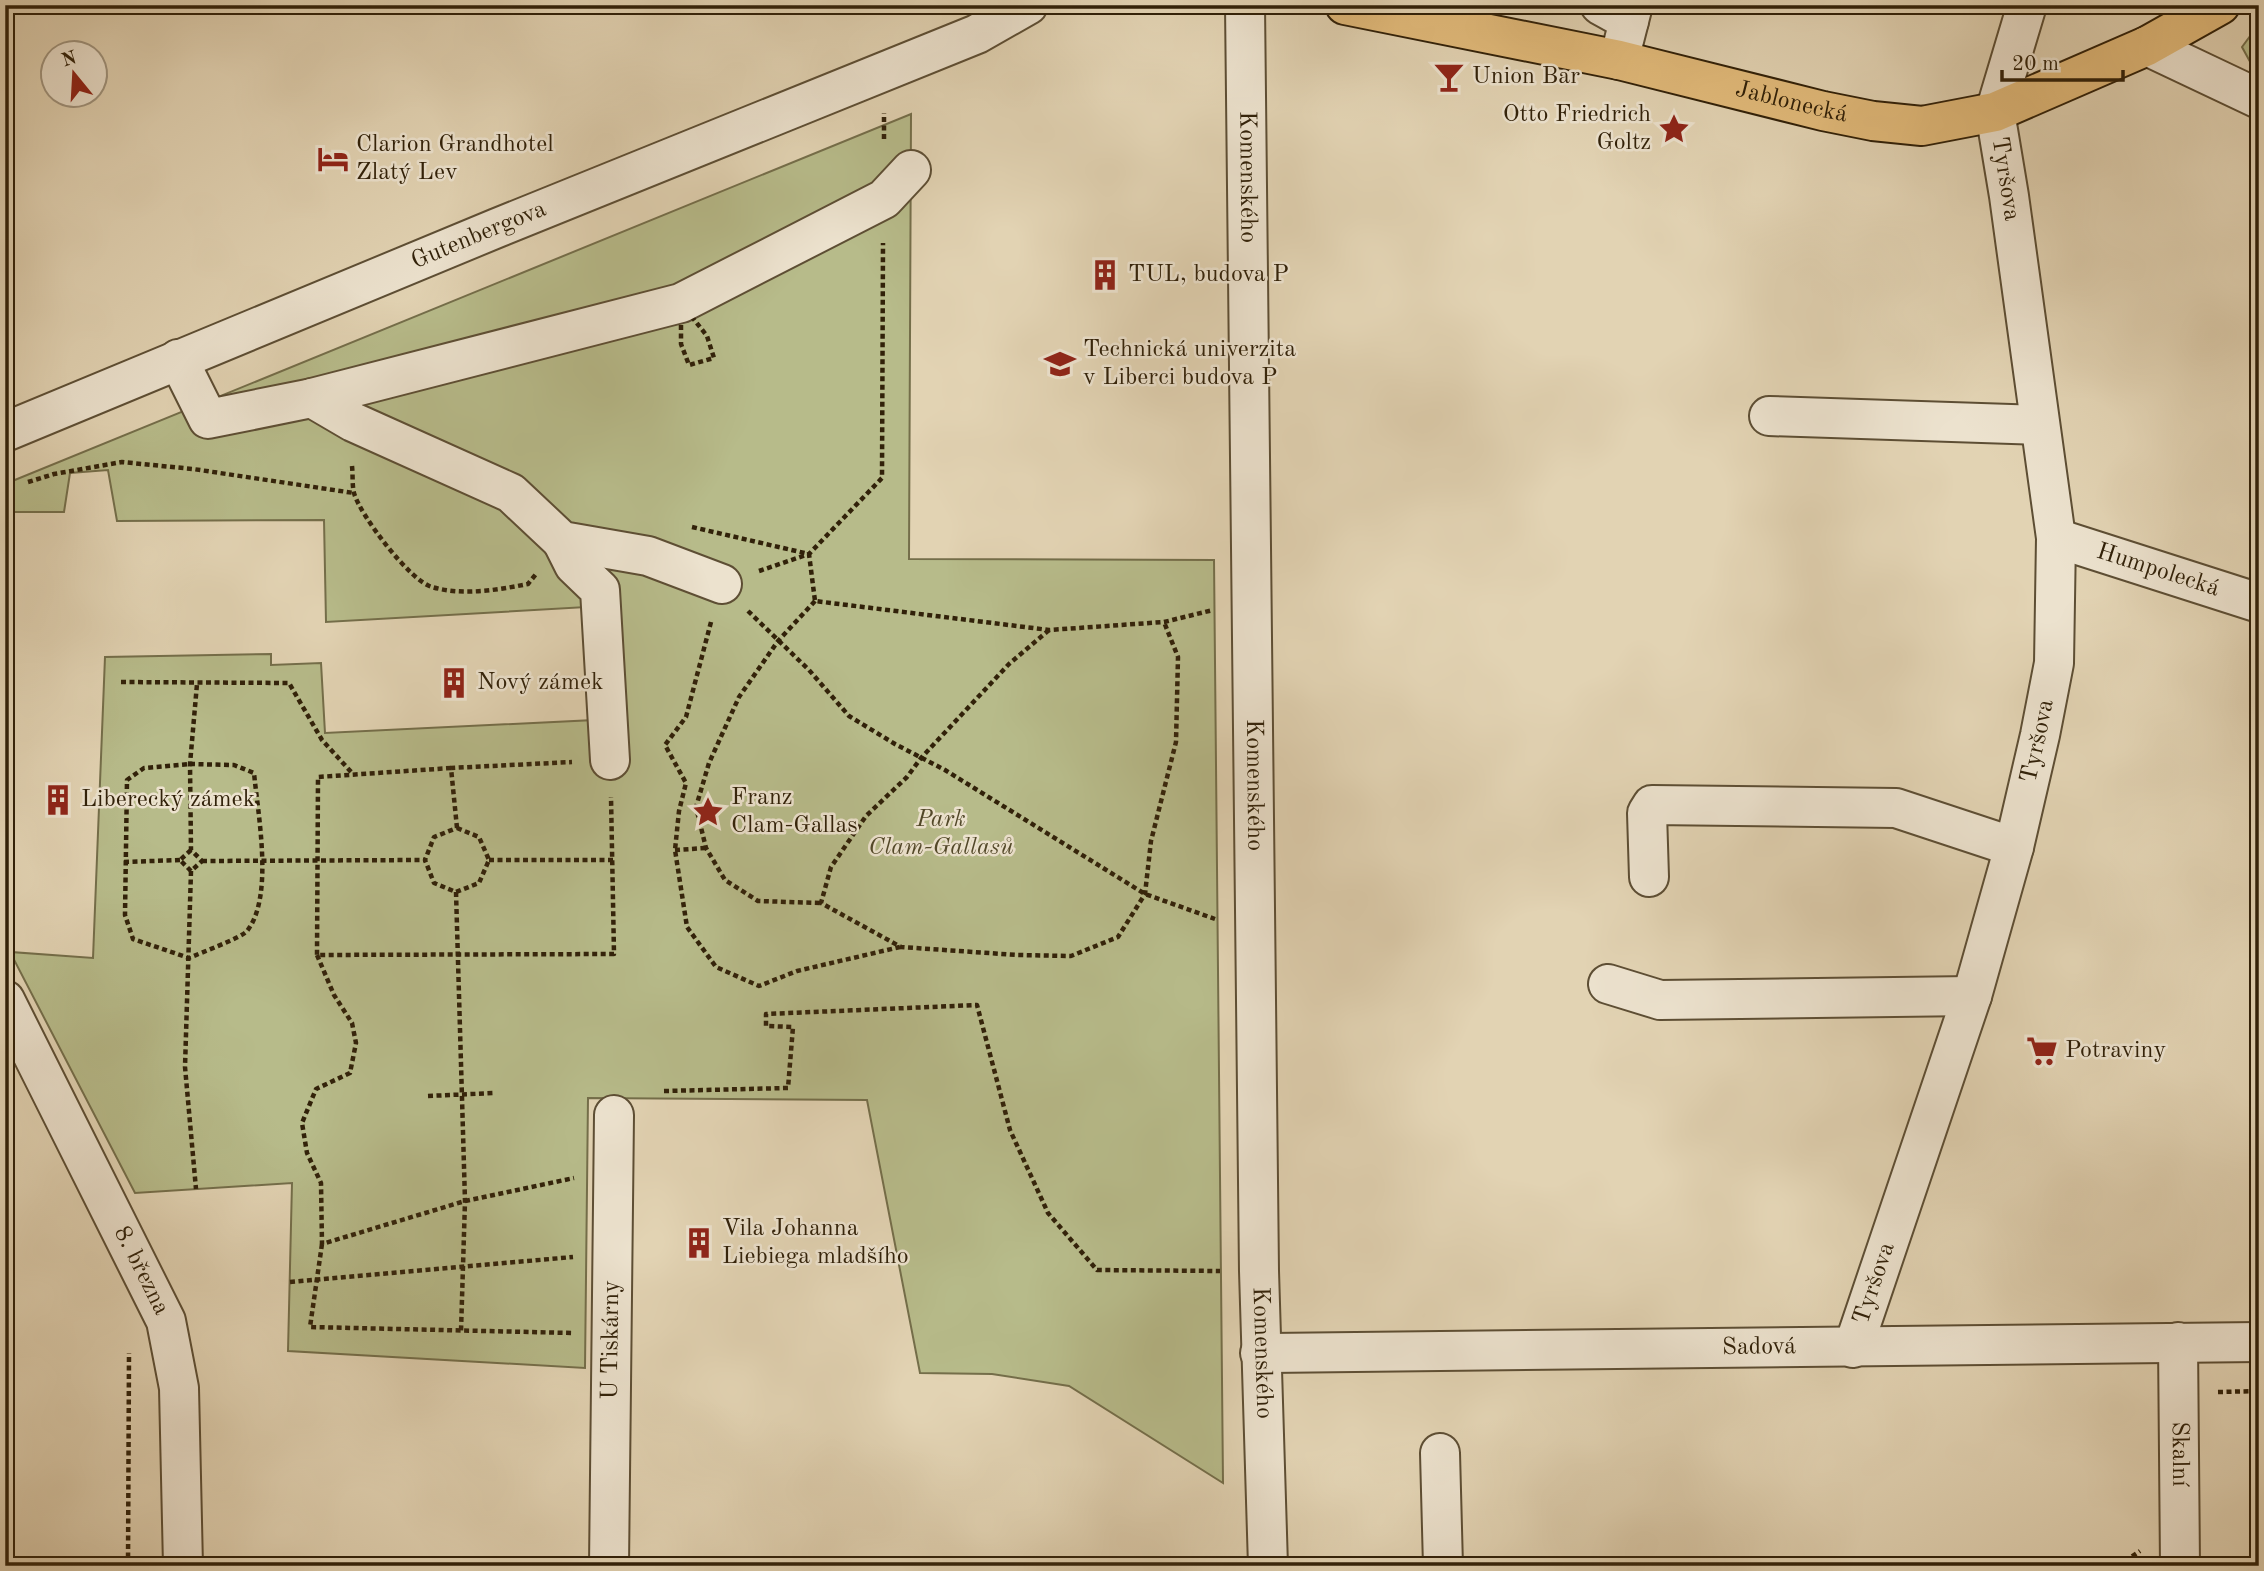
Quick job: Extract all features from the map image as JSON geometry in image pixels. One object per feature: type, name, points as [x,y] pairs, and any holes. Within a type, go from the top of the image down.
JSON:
[{"type":"main road","name":"Jablonecká","points":[[1345,5],[1619,60],[1823,111],[1873,121],[1922,126],[1995,112],[2147,46],[2220,5]]},
{"type":"street","name":"Gutenbergova","points":[[5,432],[977,34],[1028,5]]},
{"type":"street","name":"Komenského","points":[[1245,5],[1260,1353],[1268,1566]]},
{"type":"street","points":[[1995,112],[2027,5]]},
{"type":"street","points":[[1619,60],[1621,10]]},
{"type":"street","points":[[2147,46],[2259,99]]},
{"type":"street","name":"Tyršova","points":[[1853,1348],[1972,996],[2014,847],[2054,663],[2056,538],[1995,112]]},
{"type":"street","points":[[178,359],[208,419],[312,398],[681,303],[884,199],[911,170]]},
{"type":"street","points":[[312,398],[353,422],[511,493],[562,541],[574,565],[600,590],[610,760]]},
{"type":"street","points":[[1769,416],[2040,425]]},
{"type":"street","name":"Humpolecká","points":[[2056,538],[2259,603]]},
{"type":"street","points":[[562,541],[648,556],[722,584]]},
{"type":"street","points":[[1649,877],[1647,813],[1652,805],[1896,808],[2014,847]]},
{"type":"street","points":[[1608,984],[1660,1000],[1972,996]]},
{"type":"street","name":"8. března","points":[[5,1000],[166,1321],[179,1388],[183,1566]]},
{"type":"street","name":"U Tiskárny","points":[[609,1566],[614,1115]]},
{"type":"street","name":"Skalní","points":[[2178,1342],[2180,1566]]},
{"type":"street","name":"Sadová","points":[[1260,1353],[2259,1342]]},
{"type":"street","points":[[1440,1454],[1443,1566]]},
{"type":"path","points":[[722,584],[809,554],[882,478],[885,72]]},
{"type":"path","points":[[352,459],[354,493],[383,541],[403,564],[429,587],[484,592],[528,584],[562,541]]},
{"type":"path","points":[[28,482],[54,474],[122,462],[193,469],[354,493]]},
{"type":"path","points":[[809,554],[815,601]]},
{"type":"path","points":[[722,584],[686,717],[665,745],[686,783],[679,811],[675,850],[687,927],[716,967],[759,986],[797,971],[901,947],[1017,956],[1072,956],[1118,937],[1145,894],[1151,841],[1176,743],[1178,657],[1164,622]]},
{"type":"path","points":[[722,584],[809,670],[849,716],[1145,894],[1255,933]]},
{"type":"path","points":[[815,601],[1049,630],[1164,622],[1251,601]]},
{"type":"path","points":[[815,601],[778,640],[739,697],[709,763],[696,807],[706,848],[725,880],[758,901],[821,903],[901,947]]},
{"type":"path","points":[[821,903],[831,867],[866,816],[906,777],[1009,664],[1049,630]]},
{"type":"path","points":[[121,682],[289,683],[322,740],[354,774]]},
{"type":"path","points":[[197,684],[190,764],[191,850],[202,861]]},
{"type":"path","points":[[317,955],[614,954],[610,760],[318,777],[317,955],[334,995],[352,1023],[356,1043],[350,1073],[316,1089],[302,1123],[307,1153],[321,1183],[322,1244],[310,1326],[612,1334]]},
{"type":"path","points":[[190,764],[234,765],[254,773],[262,859],[259,906],[246,933],[189,958],[133,939],[125,915],[124,862],[128,779],[144,768],[190,764]]},
{"type":"path","points":[[452,768],[457,828]]},
{"type":"path","points":[[457,828],[479,837],[489,860],[479,883],[456,892],[434,883],[425,860],[434,837],[457,828]]},
{"type":"path","points":[[675,850],[706,848]]},
{"type":"path","points":[[124,862],[180,860],[191,850]]},
{"type":"path","points":[[180,860],[191,871],[185,1067],[196,1189]]},
{"type":"path","points":[[191,871],[202,861],[425,860]]},
{"type":"path","points":[[489,860],[613,860]]},
{"type":"path","points":[[456,892],[465,1201],[461,1331]]},
{"type":"path","points":[[664,1091],[788,1088],[793,1027],[766,1026],[766,1014],[977,1005],[1010,1130],[1048,1213],[1097,1270],[1259,1271]]},
{"type":"path","points":[[428,1096],[495,1093]]},
{"type":"path","points":[[322,1244],[465,1201],[614,1170]]},
{"type":"path","points":[[290,1282],[613,1254]]},
{"type":"path","points":[[128,1566],[129,1346]]},
{"type":"green space","points":[[2259,24],[2259,71],[2254,69],[2242,47]]},
{"type":"green space","name":"Park Clam-Gallasů","points":[[911,114],[909,559],[1214,560],[1223,1483],[1069,1386],[992,1374],[920,1373],[867,1100],[588,1098],[585,1368],[288,1351],[292,1183],[135,1193],[10,952],[93,958],[105,657],[271,654],[271,665],[321,663],[325,733],[594,720],[586,607],[326,622],[324,520],[117,521],[108,470],[70,473],[64,512],[5,512],[5,484]]},
{"type":"place","name":"Union Bar","points":[[1449,77]]},
{"type":"place","name":"Otto Friedrich Goltz","points":[[1674,129]]},
{"type":"place","name":"Clarion Grandhotel Zlatý Lev","points":[[333,159]]},
{"type":"place","name":"TUL, budova P","points":[[1105,275]]},
{"type":"place","name":"Technická univerzita v Liberci budova P","points":[[1060,364]]},
{"type":"place","name":"Nový zámek","points":[[454,683]]},
{"type":"place","name":"Liberecký zámek","points":[[58,800]]},
{"type":"place","name":"Franz Clam-Gallas","points":[[708,812]]},
{"type":"place","name":"Potraviny","points":[[2042,1051]]},
{"type":"place","name":"Vila Johanna Liebiega mladšího","points":[[699,1243]]}]
